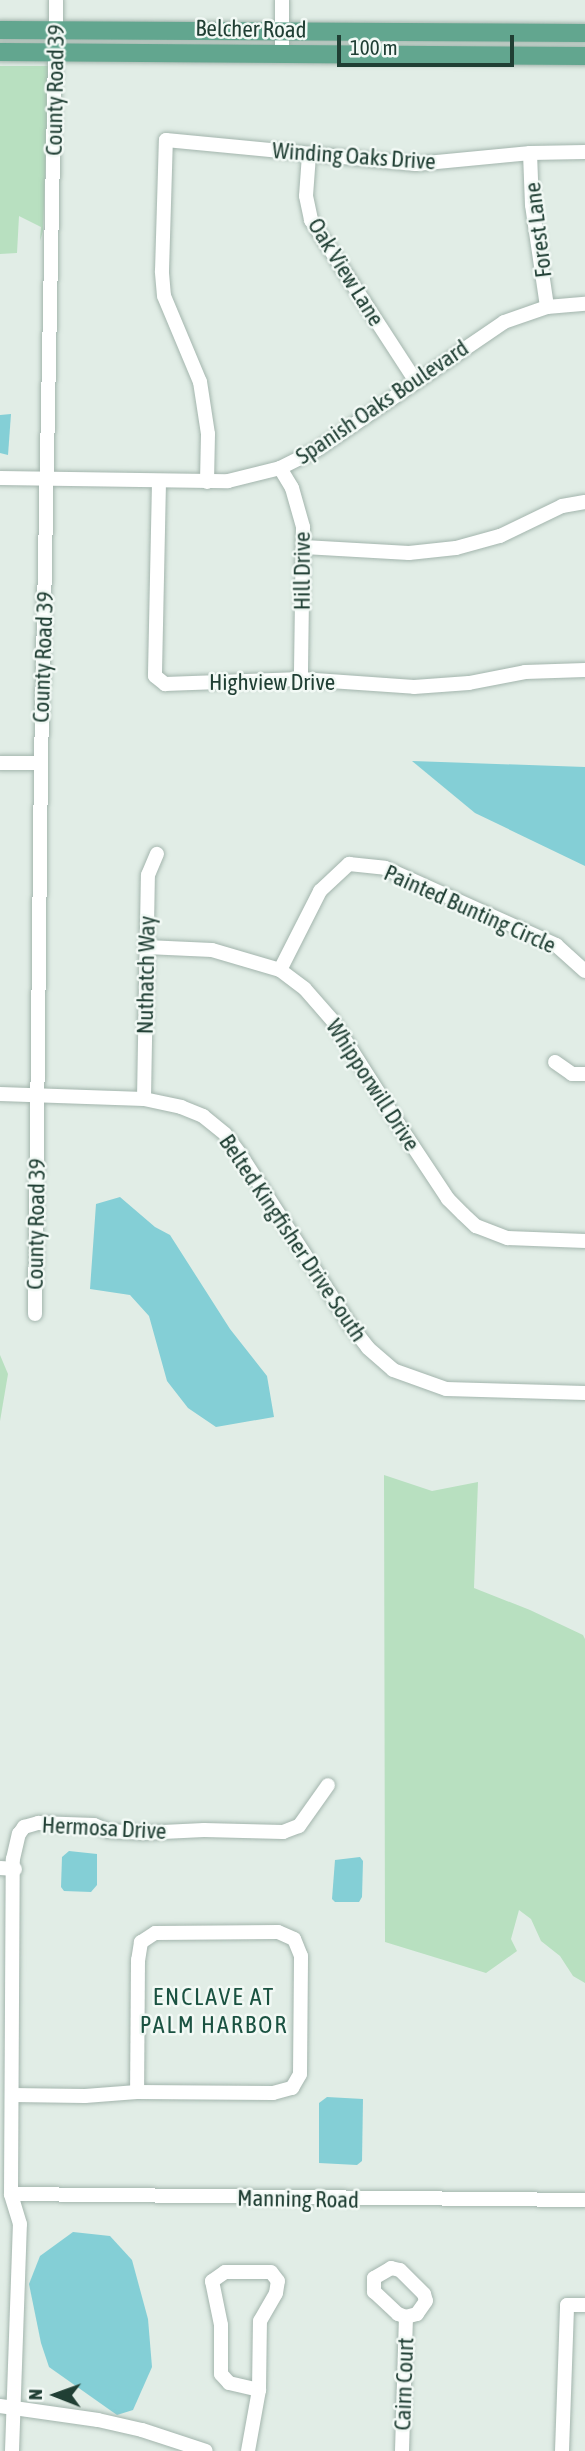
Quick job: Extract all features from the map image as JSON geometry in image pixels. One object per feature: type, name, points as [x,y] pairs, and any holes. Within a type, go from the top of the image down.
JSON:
[{"type":"main road","name":"Belcher Road","points":[[0,30],[585,33]]},
{"type":"main road","name":"Belcher Road","points":[[0,52],[585,56]]},
{"type":"street","name":"County Road 39","points":[[34,1314],[41,763],[56,0]]},
{"type":"street","points":[[282,0],[282,54]]},
{"type":"street","name":"Winding Oaks Drive","points":[[207,482],[208,434],[200,382],[169,314],[164,296],[162,271],[166,140],[415,164],[530,153],[585,152]]},
{"type":"street","name":"Forest Lane","points":[[530,153],[532,205],[547,307]]},
{"type":"street","name":"Oak View Lane","points":[[309,155],[306,195],[311,220],[415,380]]},
{"type":"street","name":"Spanish Oaks Boulevard","points":[[0,478],[207,482],[228,481],[280,468],[318,449],[415,380],[504,322],[547,307],[585,304]]},
{"type":"street","name":"Hill Drive","points":[[280,468],[299,505],[304,547],[301,679]]},
{"type":"street","name":"Highview Drive","points":[[159,482],[155,676],[165,684],[301,679],[414,687],[469,683],[525,672],[585,670]]},
{"type":"street","points":[[304,547],[408,553],[456,548],[500,536],[562,506],[585,502]]},
{"type":"street","points":[[0,763],[41,763]]},
{"type":"street","name":"Nuthatch Way","points":[[144,1098],[148,875],[157,854]]},
{"type":"street","name":"Painted Bunting Circle","points":[[280,970],[320,891],[349,864],[385,868],[556,945],[585,971]]},
{"type":"street","name":"Whipporwill Drive","points":[[146,947],[212,950],[280,970],[305,989],[333,1021],[420,1157],[463,1214],[477,1226],[508,1238],[585,1241]]},
{"type":"street","points":[[555,1062],[572,1074],[585,1074]]},
{"type":"street","name":"Belted Kingfisher Drive South","points":[[0,1094],[144,1098],[203,1116],[225,1134],[368,1349],[393,1370],[446,1389],[585,1393]]},
{"type":"street","name":"Hermosa Drive","points":[[12,2451],[7,2406],[20,2224],[10,2194],[13,1859],[19,1834],[24,1827],[38,1823],[94,1825],[109,1831],[142,1833],[204,1830],[283,1832],[299,1826],[328,1786]]},
{"type":"street","points":[[0,1868],[15,1869]]},
{"type":"street","points":[[12,2095],[273,2093],[292,2088],[300,2074],[301,1956],[294,1939],[278,1932],[155,1933],[141,1942],[138,1960],[137,2092]]},
{"type":"street","name":"Manning Road","points":[[10,2194],[585,2200]]},
{"type":"street","points":[[248,2451],[260,2390],[260,2321],[276,2293],[278,2281],[271,2272],[225,2272],[212,2281],[221,2325],[221,2374],[229,2383],[260,2390]]},
{"type":"street","points":[[562,2451],[567,2305],[585,2305]]},
{"type":"street","name":"Cairn Court","points":[[402,2451],[406,2317]]},
{"type":"street","points":[[7,2406],[142,2430],[206,2451]]},
{"type":"green space","points":[[0,66],[49,66],[43,231],[40,241],[41,227],[19,216],[17,253],[0,254]]},
{"type":"green space","points":[[0,1355],[8,1374],[0,1421]]},
{"type":"green space","points":[[384,1475],[432,1491],[478,1482],[474,1588],[530,1610],[583,1635],[585,1639],[585,1983],[573,1976],[560,1956],[541,1941],[531,1919],[519,1910],[511,1939],[517,1951],[486,1973],[385,1942]]},
{"type":"water","points":[[11,414],[8,455],[0,453],[0,415]]},
{"type":"water","points":[[412,761],[585,767],[585,866],[475,813]]},
{"type":"water","points":[[120,1197],[155,1227],[170,1235],[230,1329],[267,1376],[274,1417],[216,1427],[188,1408],[167,1381],[149,1316],[130,1295],[90,1289],[96,1204]]},
{"type":"water","points":[[69,1851],[97,1854],[97,1885],[91,1892],[64,1891],[61,1887],[62,1857]]},
{"type":"water","points":[[360,1857],[363,1861],[362,1897],[359,1902],[335,1902],[332,1899],[335,1860]]},
{"type":"water","points":[[327,2097],[363,2099],[362,2161],[357,2165],[319,2163],[319,2103]]},
{"type":"water","points":[[73,2232],[110,2236],[132,2260],[148,2319],[152,2367],[133,2410],[117,2415],[49,2367],[41,2343],[29,2284],[40,2256]]},
{"type":"district","name":"ENCLAVE AT PALM HARBOR","points":[[214,2011]]}]
